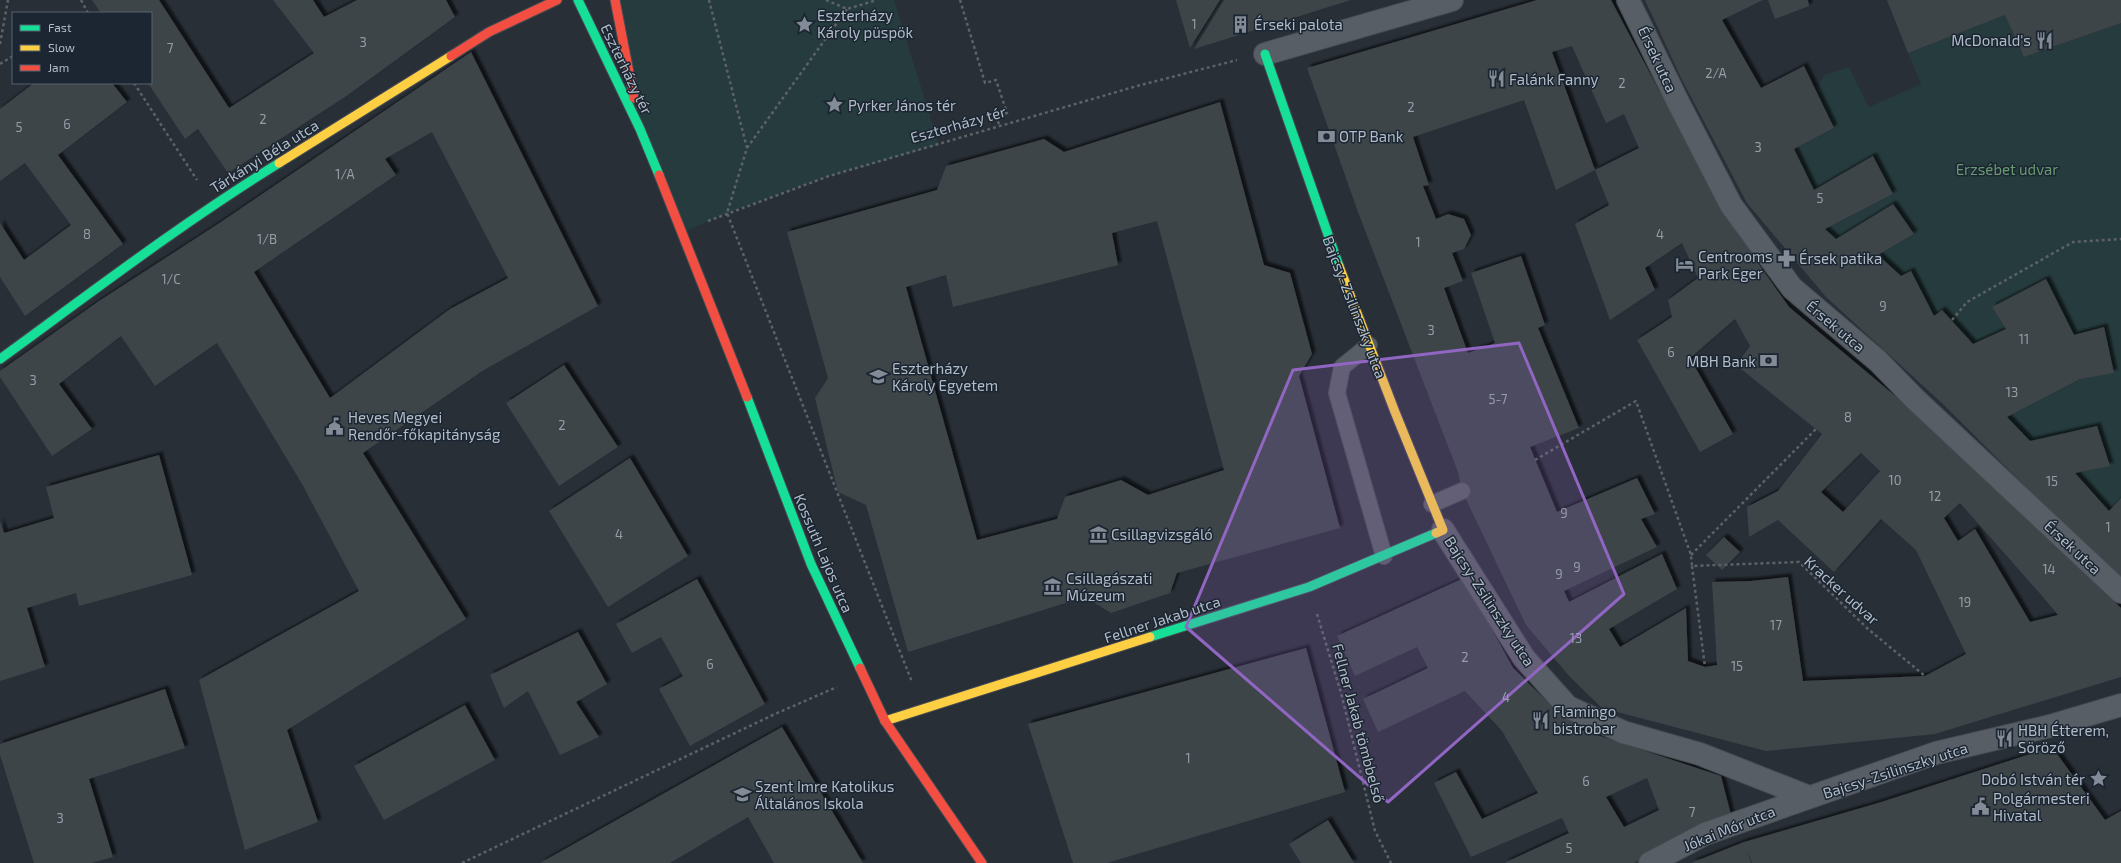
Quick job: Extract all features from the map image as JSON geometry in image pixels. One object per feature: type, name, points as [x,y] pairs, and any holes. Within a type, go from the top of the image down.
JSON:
[{"type":"street","name":"Tárkányi Béla utca","points":[[0,359],[213,204],[489,32],[557,0]]},
{"type":"street","name":"Eszterházy tér","points":[[578,0],[640,129],[682,233]]},
{"type":"street","name":"Eszterházy tér","points":[[615,0],[640,129]]},
{"type":"street","points":[[1264,54],[1452,0]]},
{"type":"street","name":"Érsek utca","points":[[1628,0],[1731,205],[1792,288],[1878,361],[1915,399],[2121,592]]},
{"type":"street","name":"Bajcsy-Zsilinszky utca","points":[[1264,54],[1308,183],[1369,346],[1443,530],[1524,658],[1568,706],[1623,732],[1700,754],[1810,797],[1936,753],[2050,726],[2121,705]]},
{"type":"street","name":"Kossuth Lajos utca","points":[[682,233],[811,564],[885,721],[982,863]]},
{"type":"street","name":"Fellner Jakab utca","points":[[885,721],[1309,587],[1443,530]]},
{"type":"street","name":"Jókai Mór utca","points":[[1650,863],[1705,834],[1810,797]]},
{"type":"lane","points":[[1369,346],[1342,368],[1337,393],[1384,556]]},
{"type":"lane","points":[[1432,504],[1462,491]]},
{"type":"path","points":[[0,44],[8,0]]},
{"type":"path","points":[[81,0],[86,12]]},
{"type":"path","points":[[709,0],[747,148]]},
{"type":"path","points":[[826,0],[847,9]]},
{"type":"path","points":[[877,0],[847,9],[747,148],[727,213],[912,682],[936,706]]},
{"type":"path","points":[[960,0],[985,83],[996,80],[1006,113],[996,116],[1000,127]]},
{"type":"path","points":[[0,64],[12,57]]},
{"type":"path","name":"Eszterházy tér","points":[[715,218],[829,176],[1211,66]]},
{"type":"path","points":[[135,84],[213,204]]},
{"type":"path","points":[[1952,320],[1966,302],[2073,242],[2121,239]]},
{"type":"path","points":[[1535,460],[1636,401],[1691,555],[1705,667]]},
{"type":"path","points":[[1691,555],[1816,429]]},
{"type":"path","name":"Kracker udvar","points":[[1692,566],[1799,562],[1868,629],[1925,676]]},
{"type":"path","name":"Fellner Jakab tömbbelső","points":[[1309,587],[1341,693],[1376,831],[1391,863]]},
{"type":"path","points":[[462,863],[768,717],[864,676]]},
{"type":"highlighted area","points":[[1519,343],[1624,594],[1388,802],[1186,627],[1293,370]]},
{"type":"green space","points":[[615,0],[894,0],[939,145],[829,176],[727,213],[682,233],[640,129]]},
{"type":"green space","name":"Erzsébet udvar","points":[[2005,15],[2024,57],[2121,23],[2121,498],[2109,511],[2075,473],[2030,441],[2007,417],[2080,379],[2114,372],[2074,335],[2046,279],[1992,307],[2006,329],[1973,344],[1942,310],[1934,316],[1911,272],[1901,276],[1878,255],[1914,234],[1893,204],[1836,239],[1825,229],[1893,194],[1874,156],[1814,190],[1794,149],[1834,128],[1815,93],[1824,75],[1849,67],[1869,107],[1921,84],[1908,53]]},
{"type":"building","points":[[92,0],[159,0],[229,108],[314,53],[273,0],[313,0],[324,17],[357,0],[446,0],[455,17],[348,95],[228,173],[198,129],[185,139],[149,84],[152,84],[152,12],[100,12]]},
{"type":"building","name":"Érseki palota","points":[[1176,0],[1220,0],[1190,48]]},
{"type":"building","name":"Érseki palota","points":[[1224,0],[1351,0],[1194,49]]},
{"type":"building","points":[[1537,0],[1611,0],[1698,164],[1758,263],[1789,307],[1906,405],[2121,608],[2121,677],[1935,734],[1766,751],[1602,708],[1570,677],[1526,625],[1462,491],[1458,472],[1358,212],[1307,68]],"holes":[[[1572,46],[1606,123],[1624,114],[1639,148],[1595,170],[1552,52]],[[1524,100],[1556,190],[1595,170],[1609,205],[1575,224],[1610,320],[1655,290],[1645,268],[1682,243],[1698,278],[1668,300],[1672,317],[1637,340],[1700,452],[1733,434],[1690,358],[1735,319],[1750,346],[1736,365],[1822,434],[1778,491],[1747,507],[1749,537],[1778,520],[1834,572],[1881,519],[1916,550],[1966,654],[1925,676],[1803,681],[1788,577],[1751,581],[1712,582],[1717,665],[1705,667],[1688,661],[1686,608],[1620,647],[1609,629],[1677,589],[1662,554],[1569,602],[1564,591],[1657,547],[1641,519],[1655,514],[1637,478],[1557,512],[1530,447],[1579,428],[1538,328],[1545,325],[1521,256],[1471,273],[1495,343],[1468,353],[1444,288],[1463,281],[1452,253],[1464,249],[1471,235],[1464,219],[1448,214],[1436,219],[1423,186],[1429,185],[1413,137]],[[1861,453],[1880,471],[1843,512],[1821,492]],[[1960,503],[2058,615],[2030,622],[1975,529],[1958,541],[1944,518]]]},
{"type":"building","points":[[1645,0],[1763,0],[1722,20],[1761,88],[1804,66],[1834,128],[1794,149],[1814,190],[1873,156],[1893,194],[1825,229],[1836,239],[1893,204],[1914,234],[1878,255],[1901,276],[1911,271],[1934,316],[1942,310],[1973,344],[2006,329],[1992,307],[2046,279],[2074,335],[2104,327],[2114,373],[2080,379],[2007,417],[2030,441],[2097,426],[2110,466],[2075,473],[2109,511],[2121,498],[2121,579],[2082,543],[1944,405],[1826,297],[1747,203],[1682,80]]},
{"type":"building","points":[[1768,0],[1808,0],[1809,6],[1775,19]]},
{"type":"building","points":[[1887,0],[2121,0],[2121,23],[2024,57],[2005,15],[1908,53]]},
{"type":"building","name":"Heves Megyei Rendőr-főkapitányság","points":[[471,52],[598,306],[484,370],[363,453],[466,619],[287,730],[318,822],[245,850],[199,680],[359,591],[302,484],[217,343],[155,386],[121,336],[59,384],[92,429],[52,456],[0,377],[0,371],[99,301],[221,222]],"holes":[[[432,132],[508,278],[450,309],[330,398],[254,272],[396,175],[385,159]]]},
{"type":"building","points":[[33,84],[113,84],[127,102],[58,155],[123,244],[25,316],[0,277],[0,223],[24,260],[71,225],[25,163],[0,181],[0,109]]},
{"type":"building","name":"Eszterházy Károly Egyetem","points":[[1220,102],[1264,265],[1290,273],[1312,354],[1299,376],[1340,528],[1177,573],[1170,593],[1111,613],[1085,597],[908,652],[866,505],[838,492],[815,398],[828,378],[787,232],[937,190],[946,166],[1044,139],[1064,152]],"holes":[[[1157,221],[1224,470],[1148,495],[1121,480],[1065,497],[1057,519],[977,540],[906,287],[946,275],[953,307],[1118,265],[1112,233]]]},
{"type":"building","points":[[564,365],[618,447],[559,486],[506,403]]},
{"type":"building","points":[[159,455],[192,575],[79,606],[76,593],[27,608],[45,667],[0,681],[0,521],[4,533],[54,518],[46,487]]},
{"type":"building","points":[[630,458],[688,556],[608,607],[549,511]]},
{"type":"building","points":[[1724,537],[1740,552],[1722,570],[1706,555]]},
{"type":"building","points":[[1464,578],[1513,668],[1548,702],[1582,730],[1721,776],[1731,815],[1699,826],[1634,863],[1504,863],[1569,833],[1562,818],[1471,857],[1434,783],[1456,772],[1482,819],[1538,793],[1502,731],[1465,691],[1378,732],[1363,699],[1428,668],[1417,647],[1355,676],[1337,636]],"holes":[[[1647,778],[1659,810],[1624,827],[1606,797]]]},
{"type":"building","points":[[697,579],[765,704],[690,746],[659,689],[683,676],[661,637],[632,653],[616,624]]},
{"type":"building","points":[[578,632],[607,684],[576,702],[599,737],[560,755],[528,691],[504,708],[490,675]]},
{"type":"building","points":[[1306,648],[1345,792],[1107,863],[1073,863],[1028,724]]},
{"type":"building","points":[[165,689],[185,748],[89,779],[113,857],[91,863],[34,863],[0,755],[0,744]]},
{"type":"building","points":[[465,705],[495,760],[384,820],[354,766]]},
{"type":"building","name":"Szent Imre Katolikus Általános Iskola","points":[[782,727],[863,863],[774,863],[748,817],[670,863],[540,863]]},
{"type":"building","name":"Polgármesteri Hivatal","points":[[2052,747],[2105,820],[2121,811],[2121,863],[1752,863],[1747,850],[1751,863],[1691,863],[1744,842],[1878,803]]},
{"type":"building","points":[[1328,820],[1354,863],[1301,863],[1289,844]]},
{"type":"traffic: fast","points":[[578,0],[640,129],[659,175]]},
{"type":"traffic: fast","points":[[1265,54],[1339,266]]},
{"type":"traffic: fast","points":[[0,359],[172,234],[279,163]]},
{"type":"traffic: fast","points":[[747,397],[811,564],[860,668]]},
{"type":"traffic: fast","points":[[1150,637],[1309,587],[1436,533]]},
{"type":"traffic: slow","points":[[279,163],[451,56]]},
{"type":"traffic: slow","points":[[1339,266],[1395,412],[1443,530],[1436,533]]},
{"type":"traffic: slow","points":[[885,721],[1150,637]]},
{"type":"traffic: jam","points":[[451,56],[489,32],[557,0]]},
{"type":"traffic: jam","points":[[615,0],[634,98]]},
{"type":"traffic: jam","points":[[659,175],[747,397]]},
{"type":"traffic: jam","points":[[860,668],[885,721],[982,863]]},
{"type":"place","name":"Eszterházy Károly püspök","points":[[804,24]]},
{"type":"place","name":"Érseki palota","points":[[1241,24]]},
{"type":"place","name":"McDonald's","points":[[2044,40]]},
{"type":"place","name":"Falánk Fanny","points":[[1496,79]]},
{"type":"place","name":"Pyrker János tér","points":[[835,105]]},
{"type":"place","name":"OTP Bank","points":[[1326,136]]},
{"type":"place","name":"Érsek patika","points":[[1786,258]]},
{"type":"place","name":"Centrooms Park Eger","points":[[1685,265]]},
{"type":"place","name":"MBH Bank","points":[[1769,361]]},
{"type":"place","name":"Eszterházy Károly Egyetem","points":[[879,377]]},
{"type":"place","name":"Heves Megyei Rendőr-főkapitányság","points":[[335,426]]},
{"type":"place","name":"Csillagvizsgáló","points":[[1098,534]]},
{"type":"place","name":"Csillagászati Múzeum","points":[[1053,587]]},
{"type":"place","name":"Flamingo bistrobar","points":[[1540,720]]},
{"type":"place","name":"HBH Étterem, Söröző","points":[[2005,739]]},
{"type":"place","name":"Dobó István tér","points":[[2098,779]]},
{"type":"place","name":"Szent Imre Katolikus Általános Iskola","points":[[742,795]]},
{"type":"place","name":"Polgármesteri Hivatal","points":[[1980,807]]}]
